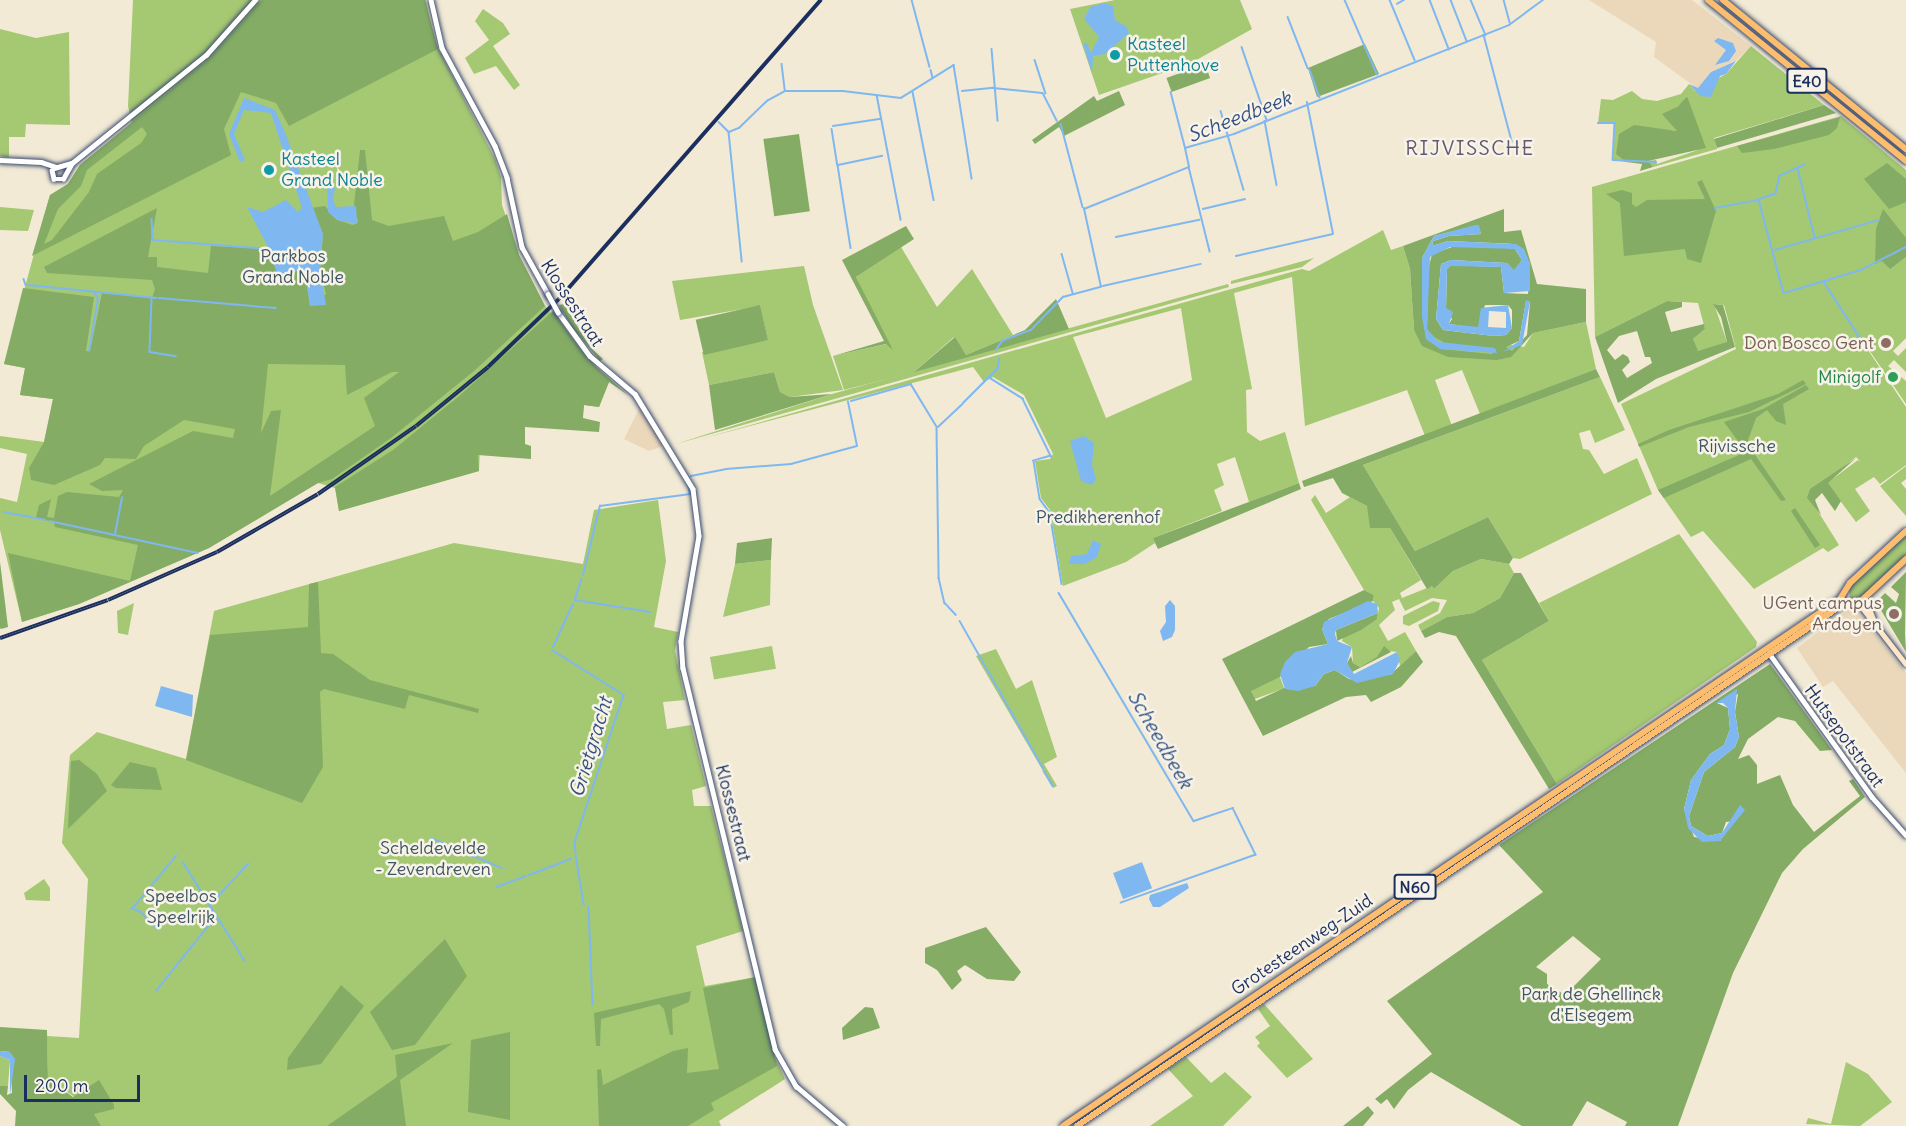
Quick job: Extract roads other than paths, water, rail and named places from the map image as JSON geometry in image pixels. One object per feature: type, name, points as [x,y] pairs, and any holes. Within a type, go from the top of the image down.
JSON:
[{"type":"highway","name":"E40","points":[[1708,0],[1906,161]]},
{"type":"highway","name":"E40","points":[[1723,0],[1906,149]]},
{"type":"highway","name":"N60","points":[[1767,648],[1845,593],[1850,583],[1906,531]]},
{"type":"highway","points":[[1845,593],[1849,601],[1858,603],[1906,559]]},
{"type":"highway","name":"N60","points":[[1770,656],[1849,601]]},
{"type":"highway","name":"Grotesteenweg-Zuid","points":[[1063,1126],[1767,648]]},
{"type":"highway","name":"Grotesteenweg-Zuid","points":[[1077,1126],[1770,656]]},
{"type":"main road","points":[[1865,598],[1877,626]]},
{"type":"main road","points":[[1858,603],[1906,664]]},
{"type":"street","points":[[0,160],[45,163],[59,169],[72,163],[193,67],[255,0]]},
{"type":"street","name":"Klossestraat","points":[[431,0],[442,48],[495,146],[507,178],[514,217],[525,256],[582,348],[630,389],[689,480],[699,525],[696,565],[682,634],[683,668],[775,1049],[796,1086],[843,1126]]},
{"type":"street","name":"Hutsepotstraat","points":[[1767,648],[1770,656],[1872,797],[1906,835]]},
{"type":"water","points":[[1105,3],[1113,6],[1115,20],[1127,27],[1129,33],[1105,54],[1093,56],[1092,73],[1083,44],[1087,43],[1091,53],[1099,37],[1084,19],[1090,7]]},
{"type":"water","points":[[1718,38],[1733,43],[1736,51],[1729,61],[1715,65],[1726,50],[1714,41]]},
{"type":"water","points":[[1736,61],[1726,74],[1720,76],[1711,97],[1700,96],[1689,84],[1698,88],[1711,72]]},
{"type":"water","points":[[244,98],[275,110],[286,135],[323,234],[320,271],[326,305],[310,306],[305,273],[298,270],[282,277],[277,274],[269,249],[247,207],[263,212],[286,200],[298,212],[302,208],[271,113],[244,110],[234,134],[245,160],[240,162],[229,134]]},
{"type":"water","points":[[327,184],[335,188],[333,200],[336,207],[356,206],[357,224],[337,220],[328,212]]},
{"type":"water","points":[[1479,225],[1481,234],[1449,236],[1433,241],[1432,246],[1448,241],[1516,244],[1524,249],[1530,264],[1530,291],[1504,293],[1501,267],[1451,266],[1447,269],[1446,308],[1453,312],[1449,324],[1478,327],[1481,308],[1508,305],[1512,328],[1506,335],[1494,336],[1443,330],[1436,319],[1441,264],[1451,260],[1507,263],[1514,270],[1522,260],[1515,249],[1450,247],[1430,257],[1427,329],[1439,342],[1495,348],[1497,353],[1440,349],[1426,339],[1422,317],[1422,258],[1434,236]],"holes":[[[1489,311],[1506,312],[1506,328],[1488,327]]]},
{"type":"water","points":[[1526,300],[1530,302],[1522,345],[1503,352],[1519,341]]},
{"type":"water","points":[[1084,436],[1094,443],[1092,465],[1096,479],[1092,485],[1081,481],[1070,441]]},
{"type":"water","points":[[1093,540],[1101,544],[1097,557],[1085,564],[1069,564],[1071,556],[1087,554]]},
{"type":"water","points":[[1170,600],[1175,606],[1175,630],[1172,637],[1163,641],[1160,631],[1166,622],[1165,606]]},
{"type":"water","points":[[1368,601],[1377,604],[1378,613],[1336,630],[1337,641],[1352,647],[1347,663],[1354,674],[1397,652],[1400,660],[1393,674],[1357,683],[1335,670],[1324,674],[1315,686],[1298,691],[1285,689],[1280,674],[1285,662],[1295,652],[1328,644],[1322,629],[1324,622]]},
{"type":"water","points":[[161,686],[193,695],[192,717],[155,706]]},
{"type":"water","points":[[1737,689],[1735,712],[1739,737],[1735,747],[1704,772],[1689,816],[1691,826],[1708,836],[1722,833],[1740,805],[1745,810],[1720,841],[1702,842],[1688,828],[1684,809],[1691,780],[1710,754],[1724,745],[1730,729],[1728,708],[1723,703],[1716,703]]},
{"type":"water","points":[[1142,862],[1152,888],[1123,899],[1113,873]]},
{"type":"water","points":[[1187,883],[1189,888],[1160,907],[1153,907],[1149,899],[1150,895]]},
{"type":"water","points":[[0,1051],[10,1052],[15,1059],[10,1095],[10,1060],[0,1056]]},
{"type":"waterway","points":[[912,0],[930,67]]},
{"type":"waterway","points":[[1345,0],[1377,74]]},
{"type":"waterway","points":[[1390,0],[1415,60]]},
{"type":"waterway","points":[[1397,4],[1404,0]]},
{"type":"waterway","points":[[1430,0],[1449,49]]},
{"type":"waterway","points":[[1451,0],[1467,41]]},
{"type":"waterway","points":[[1471,0],[1486,35]]},
{"type":"waterway","points":[[1504,0],[1510,22]]},
{"type":"waterway","name":"Scheedbeek","points":[[996,350],[1002,341],[1031,330],[1063,297],[1101,287],[1084,209],[1189,167],[1185,148],[1234,134],[1509,25],[1543,0]]},
{"type":"waterway","points":[[1288,17],[1308,68]]},
{"type":"waterway","points":[[1484,35],[1512,141]]},
{"type":"waterway","points":[[1242,47],[1267,120]]},
{"type":"waterway","points":[[992,49],[998,121]]},
{"type":"waterway","points":[[1035,60],[1046,93]]},
{"type":"waterway","points":[[782,64],[785,90]]},
{"type":"waterway","points":[[719,122],[729,132],[739,128],[767,101],[785,91],[843,91],[901,98],[954,65],[972,179]]},
{"type":"waterway","points":[[931,70],[933,78]]},
{"type":"waterway","points":[[1310,70],[1320,97]]},
{"type":"waterway","points":[[962,91],[993,88],[1042,93]]},
{"type":"waterway","points":[[913,92],[934,200]]},
{"type":"waterway","points":[[1171,92],[1185,146]]},
{"type":"waterway","points":[[1043,93],[1057,121]]},
{"type":"waterway","points":[[877,95],[901,220]]},
{"type":"waterway","points":[[1236,256],[1333,234],[1307,103]]},
{"type":"waterway","points":[[1221,111],[1244,190]]},
{"type":"waterway","points":[[833,126],[880,119]]},
{"type":"waterway","points":[[1265,121],[1277,185]]},
{"type":"waterway","points":[[1598,123],[1615,123],[1613,160],[1656,162]]},
{"type":"waterway","points":[[1061,124],[1083,207]]},
{"type":"waterway","points":[[832,129],[838,165],[882,156]]},
{"type":"waterway","points":[[729,132],[742,261]]},
{"type":"waterway","points":[[838,165],[851,248]]},
{"type":"waterway","points":[[1805,165],[1780,176],[1776,194],[1759,200],[1784,293],[1861,270],[1906,247]]},
{"type":"waterway","points":[[1189,167],[1210,251]]},
{"type":"waterway","points":[[1798,169],[1815,237]]},
{"type":"waterway","points":[[1203,209],[1245,199]]},
{"type":"waterway","points":[[1715,208],[1758,200]]},
{"type":"waterway","points":[[152,219],[153,240],[269,249]]},
{"type":"waterway","points":[[1116,237],[1199,220]]},
{"type":"waterway","points":[[1775,250],[1879,220]]},
{"type":"waterway","points":[[1062,254],[1073,293]]},
{"type":"waterway","points":[[1103,286],[1201,264]]},
{"type":"waterway","points":[[24,279],[26,285]]},
{"type":"waterway","points":[[1824,282],[1861,339]]},
{"type":"waterway","points":[[28,285],[156,298]]},
{"type":"waterway","points":[[89,351],[98,300],[94,292]]},
{"type":"waterway","points":[[159,298],[276,308]]},
{"type":"waterway","points":[[152,299],[150,352],[176,356]]},
{"type":"waterway","name":"Scheedbeek","points":[[963,403],[998,368],[999,359]]},
{"type":"waterway","points":[[990,378],[1023,399],[1051,456],[1034,461],[1040,499],[1050,513],[1062,584]]},
{"type":"waterway","name":"Scheedbeek","points":[[851,401],[911,384],[937,427]]},
{"type":"waterway","name":"Scheedbeek","points":[[691,476],[726,469],[791,464],[857,446],[848,402]]},
{"type":"waterway","name":"Scheedbeek","points":[[938,427],[962,405]]},
{"type":"waterway","points":[[937,428],[939,578],[945,603],[956,615]]},
{"type":"waterway","name":"Scheedbeek","points":[[583,575],[600,506],[690,494],[688,485]]},
{"type":"waterway","points":[[115,534],[122,498]]},
{"type":"waterway","points":[[4,512],[45,520]]},
{"type":"waterway","points":[[50,521],[198,553]]},
{"type":"waterway","points":[[582,579],[575,600],[650,612]]},
{"type":"waterway","name":"Scheedbeek","points":[[1059,593],[1194,821],[1233,808],[1256,855],[1121,903]]},
{"type":"waterway","points":[[553,647],[573,604]]},
{"type":"waterway","points":[[960,621],[1043,768]]},
{"type":"waterway","name":"Grietgracht","points":[[552,650],[624,695],[575,842],[576,852]]},
{"type":"waterway","points":[[1044,771],[1053,786]]},
{"type":"waterway","points":[[431,838],[502,868]]},
{"type":"waterway","name":"Grietgracht","points":[[576,855],[584,904]]},
{"type":"waterway","points":[[158,930],[140,912],[132,909],[176,856]]},
{"type":"waterway","points":[[529,875],[571,859]]},
{"type":"waterway","points":[[183,862],[245,961]]},
{"type":"waterway","points":[[210,905],[248,864]]},
{"type":"waterway","points":[[497,887],[526,876]]},
{"type":"waterway","name":"Grietgracht","points":[[589,907],[593,1005]]},
{"type":"waterway","points":[[156,991],[217,915]]},
{"type":"railway","points":[[0,638],[108,600],[217,552],[318,494],[416,426],[488,367],[559,299],[821,0]]},
{"type":"place","name":"Kasteel Puttenhove","points":[[1115,55]]},
{"type":"place","name":"Kasteel Grand Noble","points":[[269,170]]},
{"type":"place","name":"Don Bosco Gent","points":[[1886,343]]},
{"type":"place","name":"Minigolf","points":[[1893,377]]},
{"type":"place","name":"UGent campus Ardoyen","points":[[1894,614]]},
{"type":"district","name":"RIJVISSCHE","points":[[1470,147]]},
{"type":"park label","name":"Parkbos Grand Noble","points":[[293,267]]},
{"type":"park label","name":"Rijvissche","points":[[1737,446]]},
{"type":"park label","name":"Predikherenhof","points":[[1098,517]]},
{"type":"park label","name":"Scheldevelde - Zevendreven","points":[[433,859]]},
{"type":"park label","name":"Speelbos Speelrijk","points":[[181,907]]},
{"type":"park label","name":"Park de Ghellinck d'Elsegem","points":[[1591,1005]]}]
